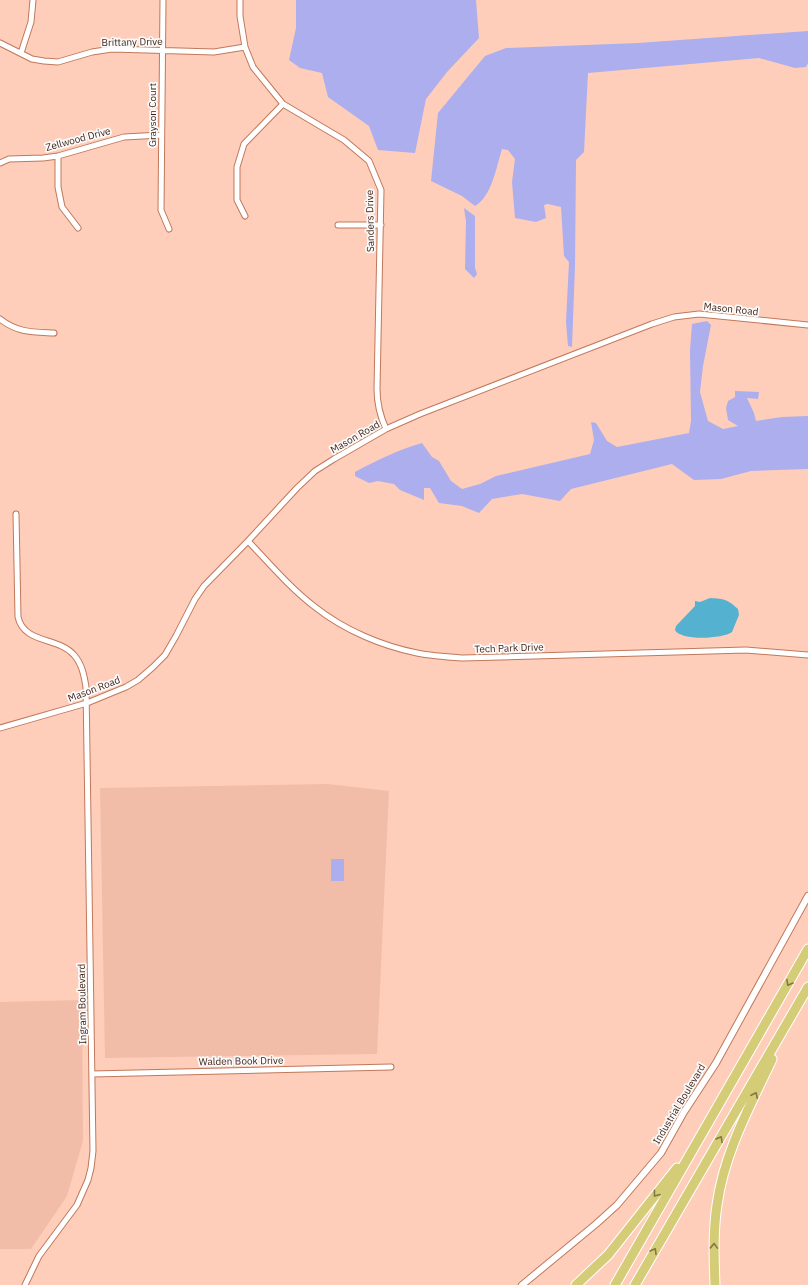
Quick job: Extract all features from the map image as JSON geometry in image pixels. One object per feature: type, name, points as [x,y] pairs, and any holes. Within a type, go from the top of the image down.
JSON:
[{"type":"highway","points":[[615,1285],[808,949]]},
{"type":"highway","points":[[635,1285],[808,987]]},
{"type":"highway","points":[[715,1285],[714,1250],[717,1206],[725,1167],[738,1133],[794,1011]]},
{"type":"highway","points":[[576,1285],[608,1255],[698,1142]]},
{"type":"street","points":[[21,52],[31,22],[32,0]]},
{"type":"street","name":"Grayson Court","points":[[163,0],[161,50],[161,210],[169,229]]},
{"type":"street","name":"Sanders Drive","points":[[240,0],[240,16],[245,47],[253,67],[283,104],[344,140],[368,161],[381,190],[377,389],[378,410],[386,429]]},
{"type":"street","name":"Brittany Drive","points":[[0,43],[21,52],[32,59],[58,62],[102,50],[214,52],[245,47]]},
{"type":"street","points":[[245,216],[237,200],[237,167],[244,144],[283,104]]},
{"type":"street","name":"Zellwood Drive","points":[[0,164],[9,159],[58,156],[124,137],[161,135]]},
{"type":"street","points":[[58,156],[58,187],[62,207],[78,228]]},
{"type":"street","points":[[338,225],[381,225]]},
{"type":"street","name":"Mason Road","points":[[0,728],[87,703],[126,687],[138,680],[164,655],[204,586],[297,488],[315,471],[386,429],[420,414],[652,324],[674,317],[699,314],[808,326]]},
{"type":"street","points":[[0,319],[16,329],[27,332],[54,333]]},
{"type":"street","name":"Ingram Boulevard","points":[[16,514],[19,623],[31,635],[60,645],[74,654],[80,662],[86,687],[93,1151],[91,1168],[87,1182],[77,1205],[39,1256],[25,1285]]},
{"type":"street","name":"Tech Park Drive","points":[[248,541],[299,594],[331,618],[351,630],[418,654],[462,658],[746,650],[808,654]]},
{"type":"street","name":"Industrial Boulevard","points":[[522,1285],[596,1224],[616,1205],[661,1153],[684,1112],[716,1063],[808,896]]},
{"type":"street","name":"Walden Book Drive","points":[[92,1074],[390,1067]]},
{"type":"shaded area","points":[[296,0],[476,0],[479,38],[447,72],[426,99],[415,153],[378,150],[369,126],[328,97],[322,73],[300,68],[289,60],[296,28]]},
{"type":"shaded area","points":[[808,31],[808,63],[806,67],[795,68],[759,58],[588,73],[584,152],[576,160],[575,266],[572,347],[568,346],[566,322],[569,262],[564,256],[561,207],[548,204],[544,205],[546,218],[536,222],[515,218],[512,182],[515,159],[508,150],[502,149],[493,181],[486,196],[475,206],[462,196],[431,181],[438,113],[485,56],[506,48],[638,43]]},
{"type":"shaded area","points":[[464,208],[475,216],[475,268],[477,274],[474,278],[465,269],[466,221]]},
{"type":"shaded area","points":[[707,321],[711,325],[703,366],[700,392],[708,421],[723,429],[738,426],[728,420],[726,408],[728,401],[735,397],[735,391],[759,392],[758,399],[747,398],[756,421],[782,417],[808,416],[808,469],[751,471],[721,479],[694,480],[672,464],[571,489],[560,501],[522,494],[492,499],[479,513],[462,506],[439,503],[430,488],[424,488],[424,500],[400,490],[394,484],[378,481],[369,483],[355,476],[355,472],[371,463],[422,443],[432,457],[439,461],[451,481],[462,489],[480,484],[496,476],[590,454],[594,440],[591,422],[596,423],[607,441],[617,447],[689,433],[691,421],[690,350],[692,324]]},
{"type":"shaded area","points":[[710,598],[726,600],[738,609],[739,615],[732,632],[720,636],[702,638],[679,634],[675,630],[676,626],[695,606],[695,601],[700,602]]},
{"type":"shaded area","points":[[328,784],[389,791],[377,1054],[105,1058],[100,788]]},
{"type":"shaded area","points":[[331,859],[344,859],[344,881],[331,881]]},
{"type":"shaded area","points":[[82,1000],[83,1141],[67,1196],[31,1249],[0,1249],[0,1002]]}]
